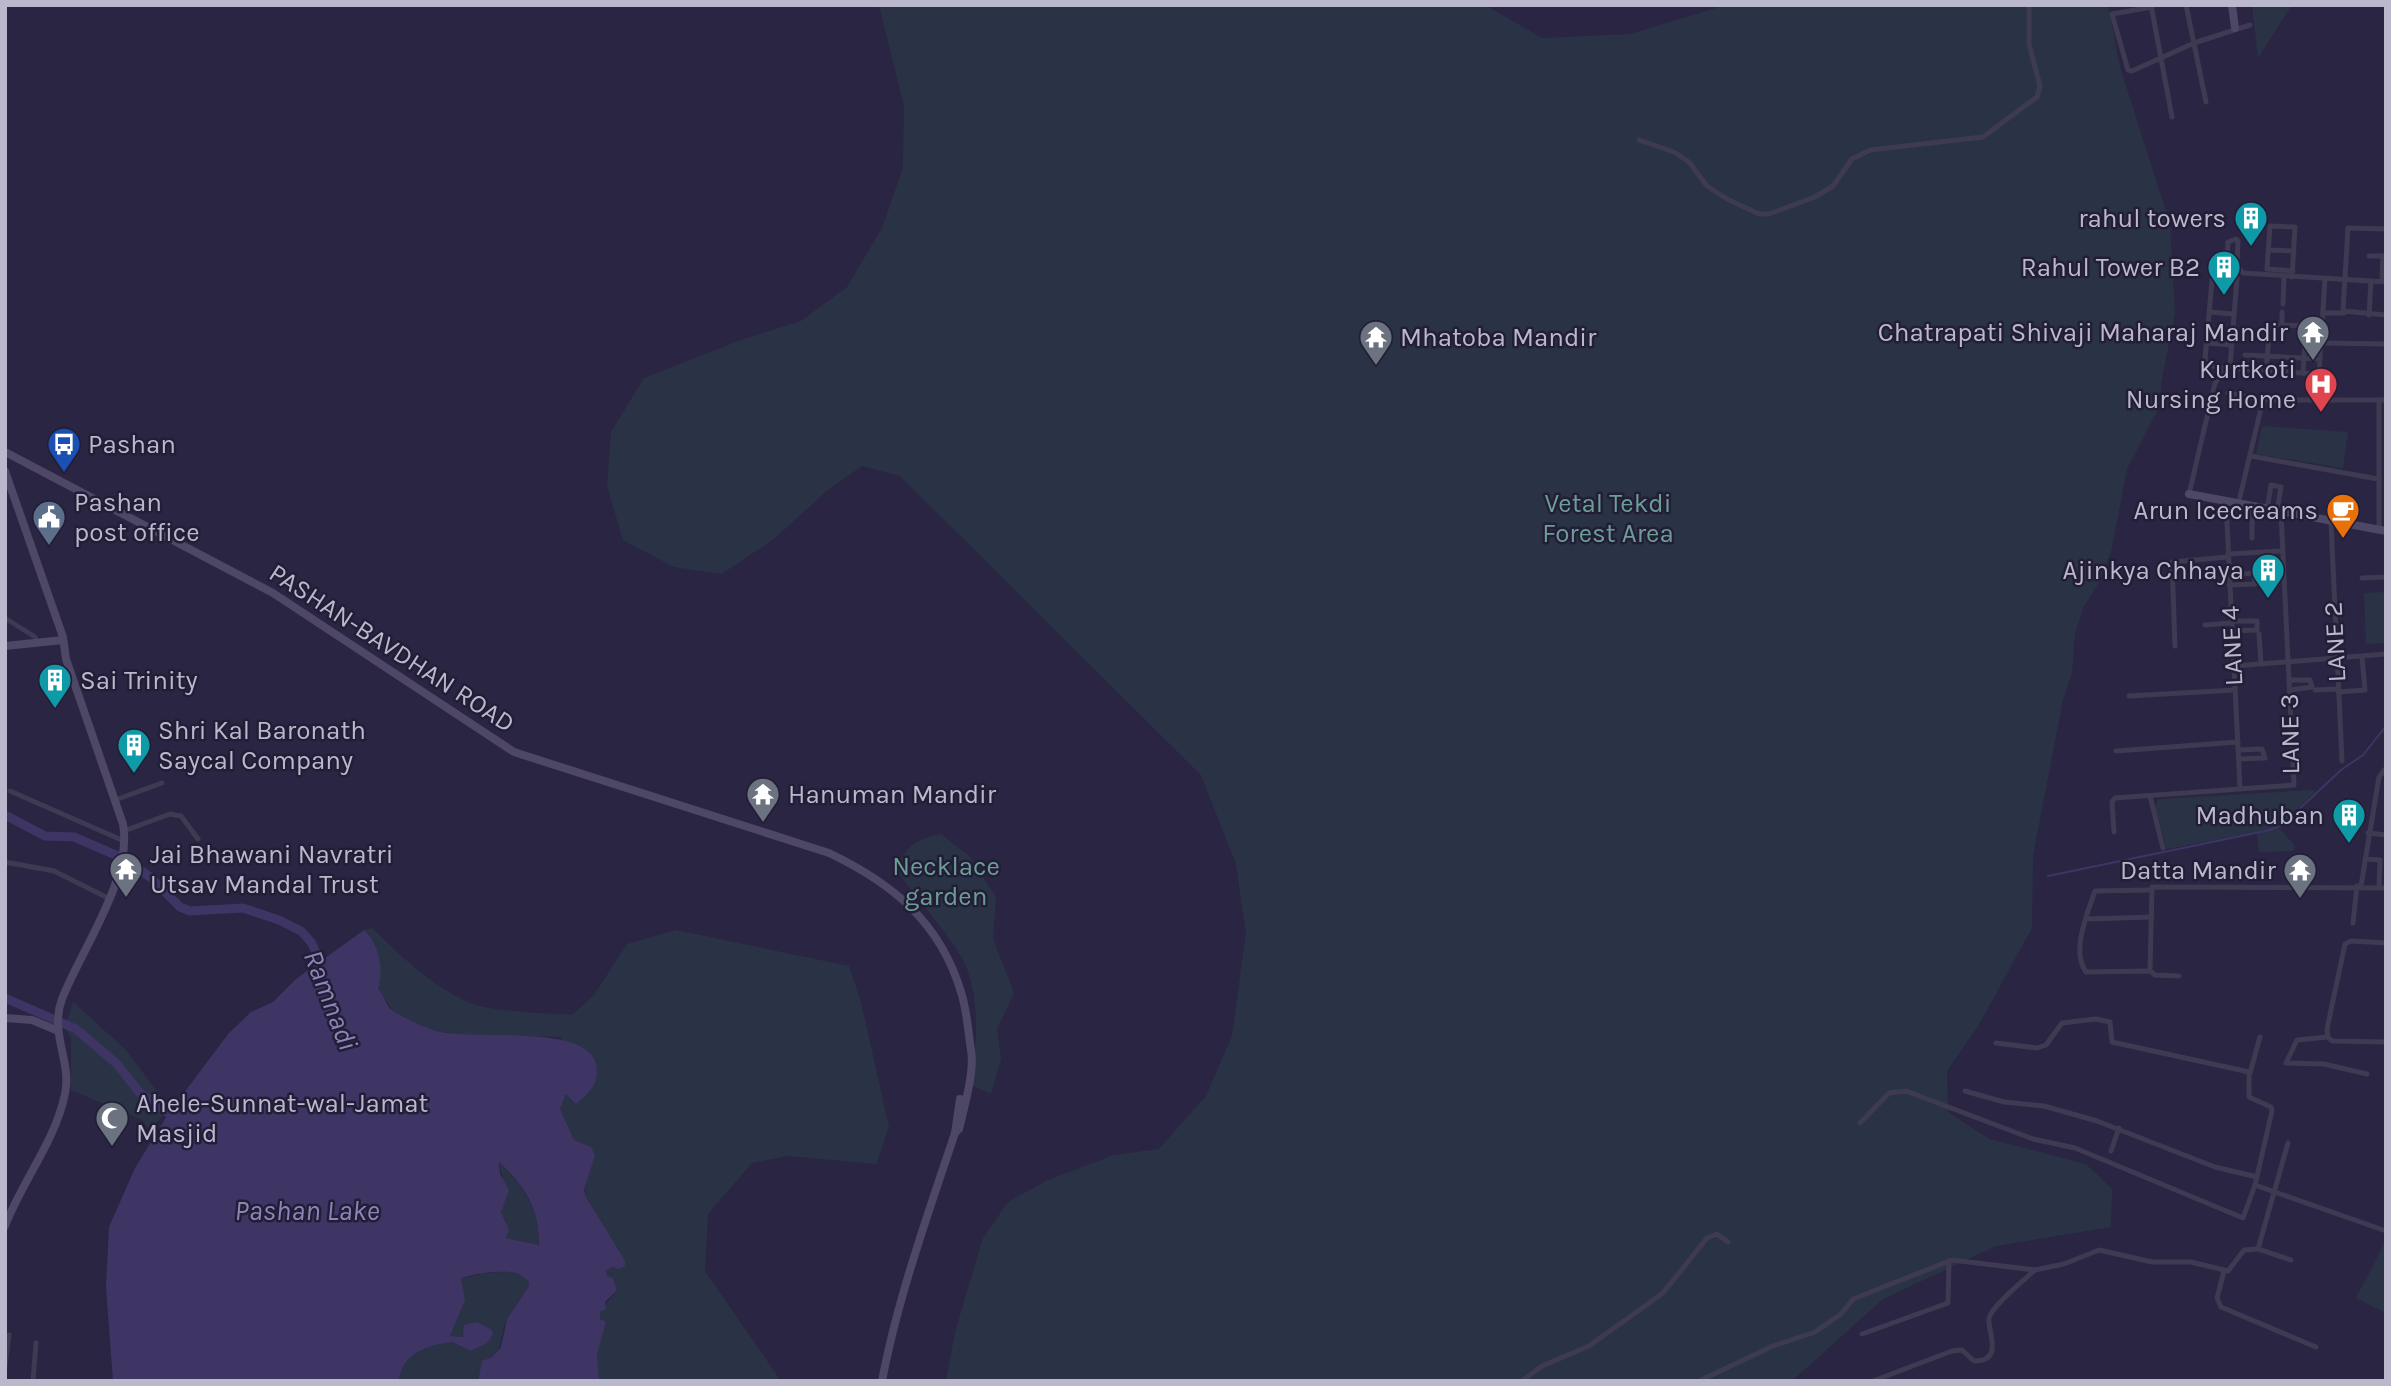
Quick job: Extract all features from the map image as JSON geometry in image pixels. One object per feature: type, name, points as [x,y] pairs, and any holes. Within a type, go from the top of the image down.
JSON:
[{"type":"main road","points":[[2232,5],[2235,28]]},
{"type":"main road","name":"PASHAN-BAVDHAN ROAD","points":[[6,454],[273,593],[514,752],[829,853],[874,876],[902,897],[941,948],[962,994],[969,1045],[955,1133],[896,1320],[883,1381]]},
{"type":"main road","points":[[5,471],[55,618],[58,639]]},
{"type":"main road","points":[[5,486],[115,800],[124,839],[108,898],[58,1014],[56,1028],[65,1064],[62,1105],[35,1170],[6,1222]]},
{"type":"main road","points":[[2189,494],[2382,531]]},
{"type":"main road","points":[[5,646],[58,639]]},
{"type":"main road","points":[[5,1018],[32,1020],[56,1028]]},
{"type":"street","points":[[1639,140],[1674,152],[1689,162],[1707,186],[1727,199],[1759,214],[1781,212],[1833,186],[1852,159],[1870,150],[1983,137],[2037,97],[2040,86],[2029,44],[2029,5]]},
{"type":"street","points":[[2186,5],[2206,102]]},
{"type":"street","points":[[2172,117],[2161,59],[2151,6],[2112,14],[2128,70],[2161,59],[2194,43],[2250,24]]},
{"type":"street","points":[[2292,274],[2295,227],[2270,226],[2267,269],[2292,274],[2325,279],[2384,281],[2384,256],[2369,256]]},
{"type":"street","points":[[2344,313],[2348,228],[2386,229]]},
{"type":"street","points":[[2226,275],[2228,242],[2236,239],[2237,267],[2240,272],[2284,277],[2292,274]]},
{"type":"street","points":[[2269,250],[2294,251]]},
{"type":"street","points":[[2226,275],[2236,278],[2230,366],[2226,369],[2206,363],[2209,312],[2212,280],[2226,275]]},
{"type":"street","points":[[2283,304],[2284,277]]},
{"type":"street","points":[[2240,369],[2319,373],[2325,279]]},
{"type":"street","points":[[2369,315],[2371,281]]},
{"type":"street","points":[[2209,312],[2234,314]]},
{"type":"street","points":[[2282,325],[2283,312]]},
{"type":"street","points":[[2323,313],[2386,315]]},
{"type":"street","points":[[2266,371],[2270,325],[2322,326]]},
{"type":"street","points":[[2303,373],[2305,342]]},
{"type":"street","points":[[2207,343],[2232,345]]},
{"type":"street","points":[[2321,343],[2386,344]]},
{"type":"street","points":[[2245,355],[2320,359]]},
{"type":"street","points":[[2189,494],[2215,383],[2223,372]]},
{"type":"street","points":[[2228,393],[2263,400],[2383,400],[2378,479],[2382,531]]},
{"type":"street","points":[[2238,505],[2263,400]]},
{"type":"street","points":[[2251,456],[2378,479]]},
{"type":"street","name":"LANE 3","points":[[2114,832],[2113,800],[2294,785],[2291,680],[2279,512],[2281,486],[2271,485],[2267,510]]},
{"type":"street","name":"LANE 4","points":[[2226,502],[2238,741],[2241,750],[2240,789]]},
{"type":"street","points":[[2252,507],[2252,538]]},
{"type":"street","name":"LANE 2","points":[[2331,522],[2342,761]]},
{"type":"street","points":[[2175,646],[2172,562],[2282,551]]},
{"type":"street","points":[[2229,575],[2255,573],[2255,584],[2229,585]]},
{"type":"street","points":[[2362,578],[2386,577]]},
{"type":"street","points":[[5,618],[35,637],[38,643]]},
{"type":"street","points":[[2205,625],[2257,621],[2257,630],[2232,631]]},
{"type":"street","points":[[2259,634],[2261,664]]},
{"type":"street","points":[[2234,666],[2386,654]]},
{"type":"street","points":[[2315,690],[2365,690],[2362,657]]},
{"type":"street","points":[[2291,680],[2310,680],[2312,687],[2291,690]]},
{"type":"street","points":[[2129,696],[2235,690]]},
{"type":"street","points":[[2116,751],[2238,741]]},
{"type":"street","points":[[2241,750],[2262,749],[2264,758],[2241,759]]},
{"type":"street","points":[[2353,923],[2379,776],[2386,768]]},
{"type":"street","points":[[115,800],[162,783]]},
{"type":"street","points":[[10,792],[124,839],[170,814],[181,816],[198,839]]},
{"type":"street","points":[[2150,796],[2163,848]]},
{"type":"street","points":[[2368,833],[2386,835]]},
{"type":"street","points":[[2179,976],[2155,975],[2150,971],[2086,972],[2079,953],[2095,891],[2152,888],[2382,888],[2381,860],[2365,859]]},
{"type":"street","points":[[5,862],[54,871],[108,898]]},
{"type":"street","points":[[2150,971],[2152,888]]},
{"type":"street","points":[[2087,919],[2152,917]]},
{"type":"street","points":[[2328,1037],[2344,944],[2351,941],[2386,943]]},
{"type":"street","points":[[1996,1043],[2037,1048],[2046,1045],[2062,1023],[2096,1019],[2110,1022],[2112,1042],[2250,1073]]},
{"type":"street","points":[[1860,1123],[1889,1093],[1906,1091],[2033,1139],[2076,1148],[2243,1218],[2255,1185],[2272,1111],[2271,1107],[2249,1097],[2250,1073],[2260,1037]]},
{"type":"street","points":[[2367,1074],[2324,1064],[2286,1063],[2297,1040],[2328,1037],[2332,1041],[2386,1042]]},
{"type":"street","points":[[1965,1091],[2004,1102],[2043,1106],[2119,1128],[2215,1167],[2257,1177]]},
{"type":"street","points":[[2110,1151],[2119,1128]]},
{"type":"street","points":[[2258,1249],[2272,1191],[2288,1143]]},
{"type":"street","points":[[2255,1185],[2386,1231]]},
{"type":"street","points":[[1522,1381],[1542,1366],[1590,1346],[1663,1293],[1707,1238],[1717,1234],[1728,1242]]},
{"type":"street","points":[[1699,1381],[1773,1346],[1815,1332],[1841,1314],[1853,1298],[1949,1261],[1962,1259],[2035,1270],[2064,1264],[2099,1250],[2152,1262],[2191,1262],[2230,1270],[2244,1250],[2258,1249],[2291,1261]]},
{"type":"street","points":[[1862,1334],[1948,1303],[1949,1261]]},
{"type":"street","points":[[1873,1381],[1952,1351],[1962,1350],[1974,1361],[1980,1361],[1993,1349],[1990,1314],[2035,1270]]},
{"type":"street","points":[[2224,1270],[2217,1298],[2221,1307],[2316,1347]]},
{"type":"street","points":[[5,1366],[9,1335]]},
{"type":"street","points":[[33,1381],[36,1343]]},
{"type":"green space","name":"Vetal Tekdi Forest Area","points":[[879,5],[1485,5],[1542,38],[1630,34],[1726,5],[2108,5],[2120,67],[2170,224],[2175,314],[2161,383],[2162,402],[2127,469],[2111,552],[2100,581],[2083,608],[2075,634],[2072,672],[2063,700],[2033,856],[2032,928],[1980,1023],[1947,1071],[1948,1112],[1989,1139],[2086,1164],[2112,1189],[2111,1227],[1996,1246],[1883,1299],[1792,1381],[946,1381],[955,1332],[983,1238],[1008,1202],[1048,1180],[1114,1155],[1159,1149],[1206,1096],[1232,1036],[1246,933],[1236,864],[1201,775],[900,476],[862,466],[829,489],[774,539],[722,574],[674,567],[623,540],[607,486],[611,432],[644,378],[741,340],[801,321],[847,287],[882,228],[903,168],[904,106]]},
{"type":"green space","points":[[2252,5],[2292,5],[2258,58]]},
{"type":"green space","points":[[2262,426],[2348,432],[2343,468],[2256,454]]},
{"type":"green space","points":[[2386,592],[2386,643],[2366,644],[2364,593]]},
{"type":"green space","points":[[2315,792],[2278,827],[2295,846],[2293,851],[2259,852],[2257,832],[2167,849],[2155,807],[2159,799]]},
{"type":"green space","name":"Necklace garden","points":[[941,834],[969,856],[996,897],[993,939],[1014,993],[997,1029],[1001,1059],[991,1094],[973,1086],[975,1008],[970,977],[964,962],[942,928],[896,870],[913,845],[925,838]]},
{"type":"green space","points":[[372,928],[418,970],[456,996],[480,1006],[520,1012],[572,1015],[594,995],[627,944],[676,930],[849,966],[861,1002],[889,1127],[876,1164],[788,1156],[752,1163],[708,1214],[705,1271],[781,1381],[595,1381],[599,1379],[598,1351],[606,1323],[600,1319],[600,1312],[617,1290],[613,1278],[606,1276],[605,1269],[624,1266],[586,1197],[586,1184],[593,1159],[591,1147],[574,1140],[560,1109],[566,1094],[561,1037],[462,1035],[434,1031],[394,1012],[378,989],[375,945],[364,930]]},
{"type":"green space","points":[[73,1002],[126,1050],[169,1108],[150,1131],[142,1120],[71,1090],[71,1038],[65,1028]]},
{"type":"green space","points":[[499,1162],[523,1189],[533,1209],[539,1245],[505,1238],[506,1222],[501,1212],[506,1194]]},
{"type":"green space","points":[[2386,1241],[2386,1313],[2356,1298]]},
{"type":"green space","points":[[484,1273],[520,1274],[528,1280],[529,1286],[504,1325],[495,1354],[482,1361],[478,1381],[399,1381],[405,1364],[425,1348],[452,1342],[471,1351],[486,1343],[492,1331],[482,1326],[465,1331],[460,1339],[450,1336],[463,1304],[461,1279]]},
{"type":"water","name":"Pashan Lake","points":[[364,930],[379,957],[378,989],[396,1013],[436,1031],[551,1038],[572,1043],[588,1051],[596,1064],[595,1082],[576,1104],[566,1094],[560,1109],[574,1140],[591,1147],[595,1155],[584,1190],[625,1261],[625,1266],[606,1270],[607,1276],[613,1278],[617,1290],[605,1302],[606,1309],[600,1312],[600,1319],[606,1322],[597,1354],[599,1380],[478,1381],[482,1361],[492,1357],[501,1347],[507,1319],[529,1286],[528,1280],[520,1275],[499,1272],[461,1279],[465,1300],[450,1336],[463,1337],[464,1325],[477,1322],[492,1330],[493,1334],[487,1343],[471,1351],[452,1342],[425,1348],[405,1364],[399,1381],[113,1381],[106,1286],[109,1227],[135,1168],[168,1114],[229,1033],[251,1012],[273,1002],[296,979]],"holes":[[[499,1162],[529,1199],[537,1221],[539,1245],[506,1238],[509,1230],[501,1212],[509,1190],[500,1174]]]},
{"type":"waterway","points":[[2048,876],[2270,830],[2282,825],[2341,770],[2363,755],[2386,726]]},
{"type":"waterway","name":"Ramnadi","points":[[5,815],[45,836],[74,837],[125,859],[150,877],[180,907],[190,911],[243,908],[279,920],[301,931],[311,942],[324,969]]},
{"type":"waterway","name":"Ramnadi","points":[[5,998],[76,1029],[117,1064],[139,1092],[178,1120]]},
{"type":"place","name":"rahul towers","points":[[2251,248]]},
{"type":"place","name":"Rahul Tower B2","points":[[2224,297]]},
{"type":"place","name":"Chatrapati Shivaji Maharaj Mandir","points":[[2313,362]]},
{"type":"place","name":"Mhatoba Mandir","points":[[1376,367]]},
{"type":"place","name":"Kurtkoti Nursing Home","points":[[2321,414]]},
{"type":"place","name":"Pashan","points":[[64,474]]},
{"type":"place","name":"Arun Icecreams","points":[[2343,540]]},
{"type":"place","name":"Pashan post office","points":[[49,547]]},
{"type":"place","name":"Ajinkya Chhaya","points":[[2268,600]]},
{"type":"place","name":"Sai Trinity","points":[[55,710]]},
{"type":"place","name":"Shri Kal Baronath Saycal Company","points":[[134,775]]},
{"type":"place","name":"Hanuman Mandir","points":[[763,824]]},
{"type":"place","name":"Madhuban","points":[[2349,845]]},
{"type":"place","name":"Jai Bhawani Navratri Utsav Mandal Trust","points":[[126,899]]},
{"type":"place","name":"Datta Mandir","points":[[2300,900]]},
{"type":"place","name":"Ahele-Sunnat-wal-Jamat Masjid","points":[[112,1148]]}]
